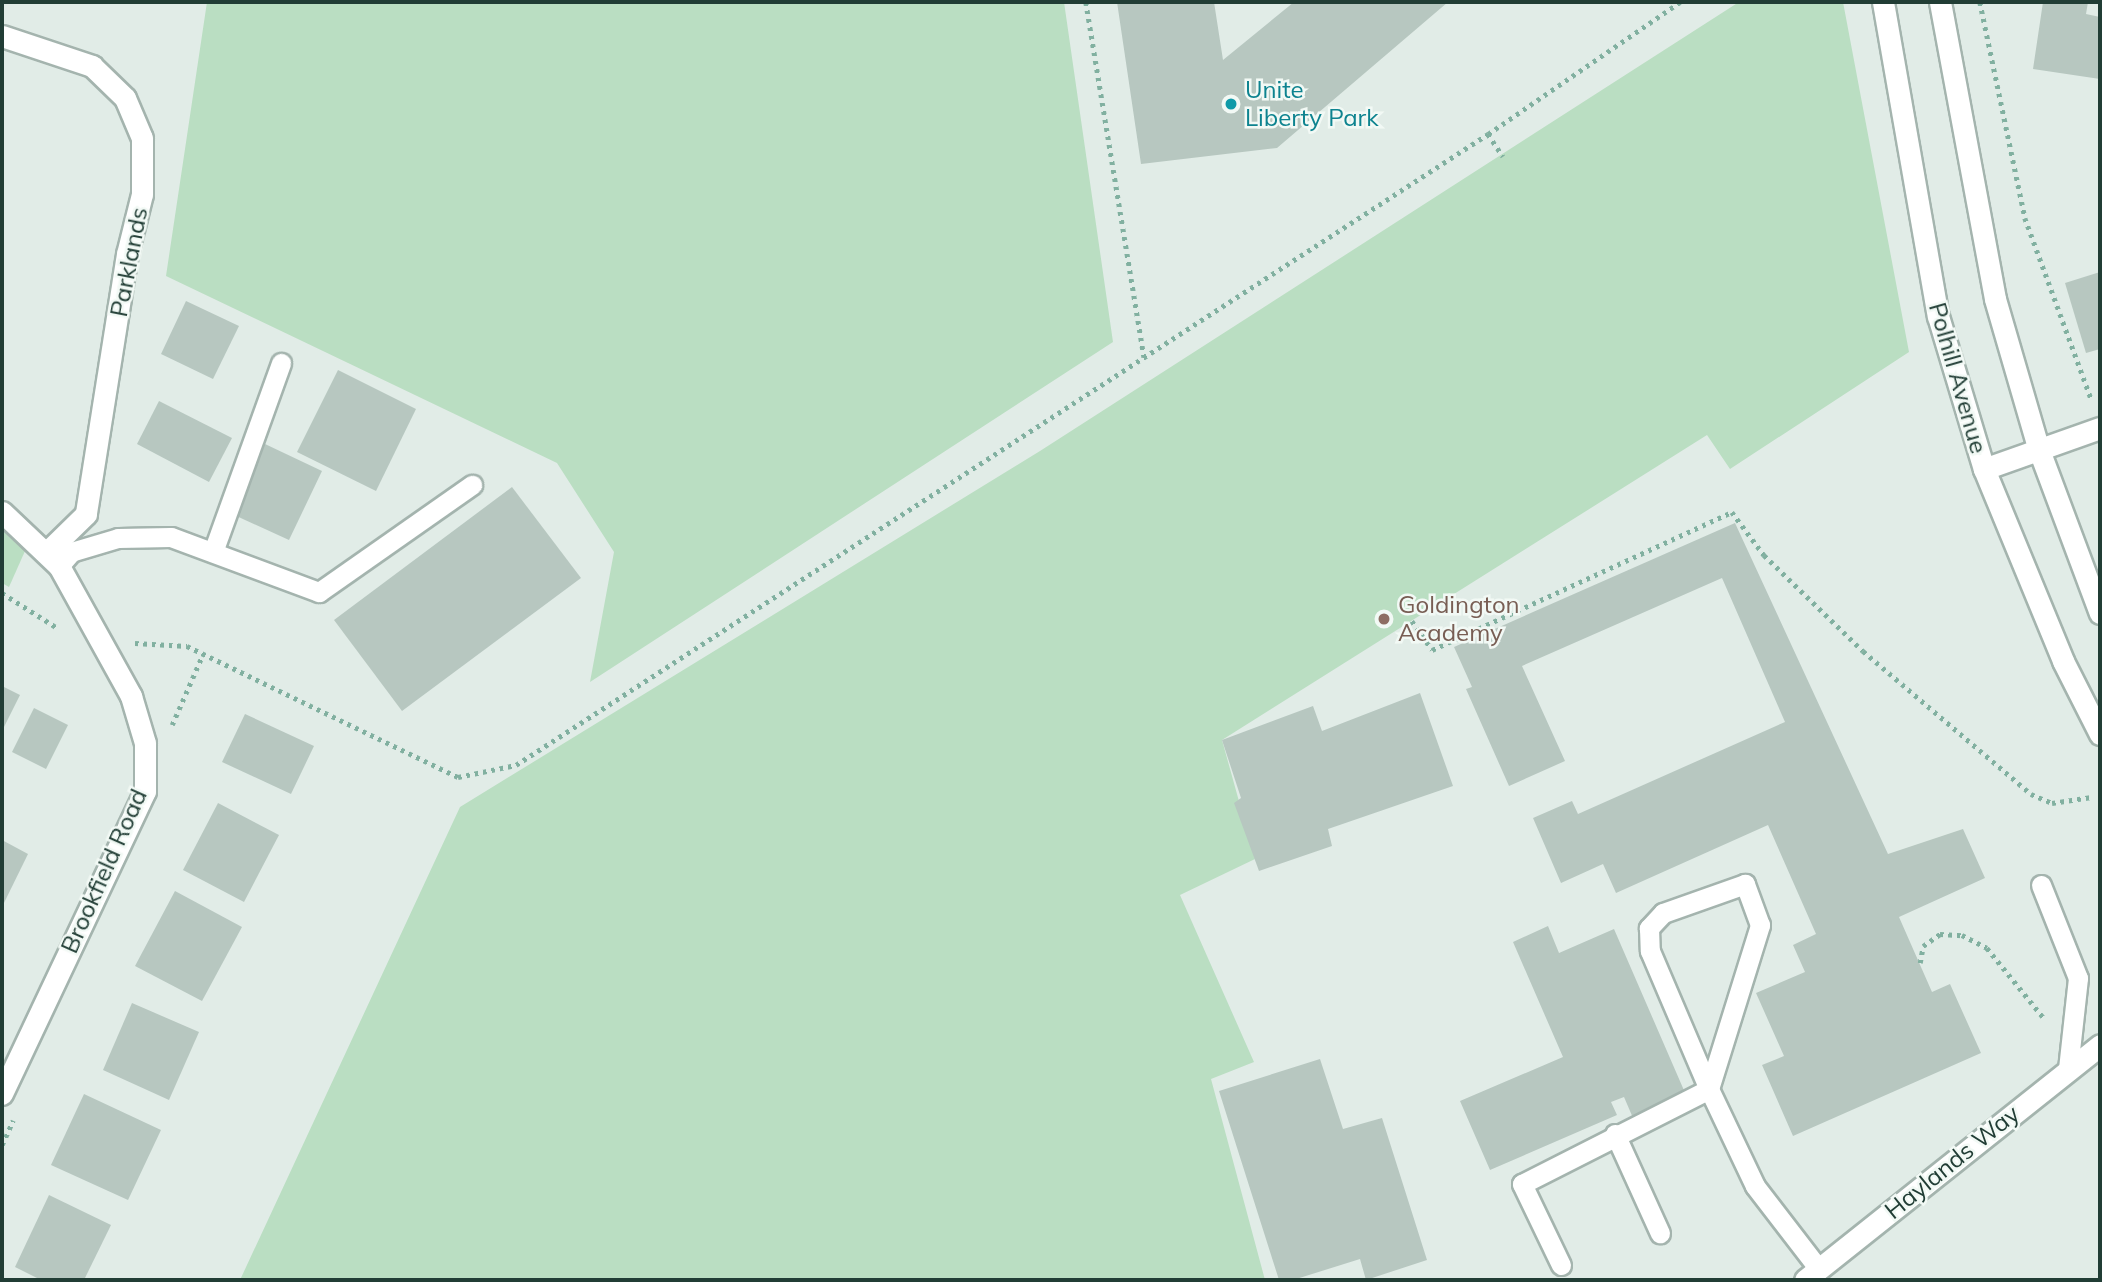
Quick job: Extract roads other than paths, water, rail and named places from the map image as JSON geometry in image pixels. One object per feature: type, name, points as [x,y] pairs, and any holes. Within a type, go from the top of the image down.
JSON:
[{"type":"street","name":"Polhill Avenue","points":[[1883,2],[1938,316],[1984,470],[2063,661],[2100,734]]},
{"type":"street","points":[[1940,2],[1995,299],[2039,450],[2100,613]]},
{"type":"street","name":"Parklands","points":[[2,36],[92,66],[125,98],[142,138],[142,194],[127,254],[86,514],[53,559]]},
{"type":"street","points":[[1984,470],[2039,450],[2098,419]]},
{"type":"street","name":"Brookfield Road","points":[[2,512],[53,559],[106,646],[131,696],[145,743],[145,791],[2,1094]]},
{"type":"street","name":"Haylands Way","points":[[1812,1274],[2100,1045]]},
{"type":"lane","points":[[213,552],[281,363]]},
{"type":"lane","points":[[53,559],[118,538],[171,537],[319,592],[472,485]]},
{"type":"lane","points":[[1561,1265],[1522,1184],[1615,1134],[1709,1089],[1760,925],[1745,884],[1663,913],[1649,928],[1650,951],[1709,1089],[1755,1186],[1812,1274]]},
{"type":"lane","points":[[2041,885],[2078,978],[2068,1068]]},
{"type":"lane","points":[[1615,1134],[1660,1233]]},
{"type":"place","name":"Unite Liberty Park","points":[[1231,104]]},
{"type":"place","name":"Goldington Academy","points":[[1384,619]]}]
